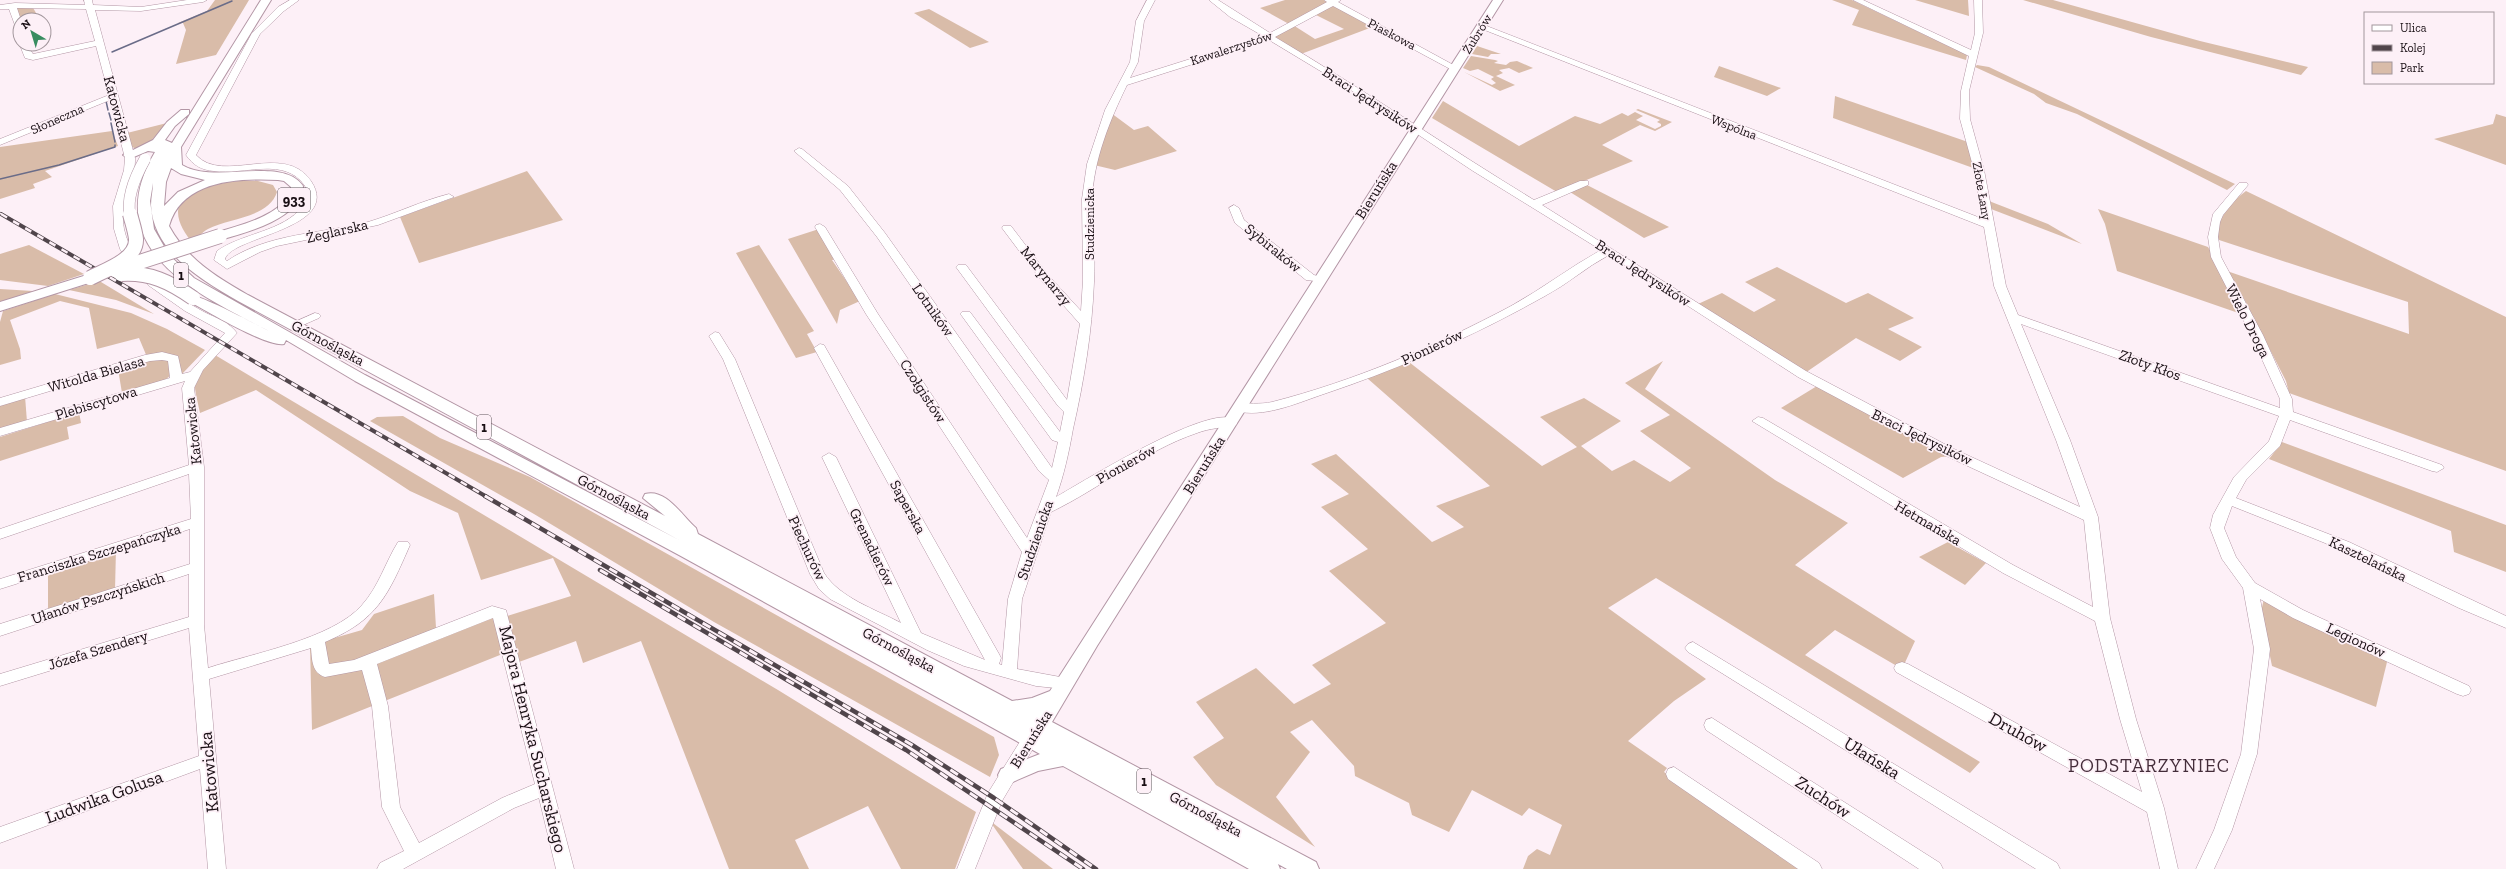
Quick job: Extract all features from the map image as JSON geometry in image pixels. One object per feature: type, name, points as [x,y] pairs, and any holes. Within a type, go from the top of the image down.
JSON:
[{"type":"main road","name":"Górnośląska","points":[[256,0],[154,162],[146,185],[142,207],[146,226],[151,239],[166,260],[191,281],[342,368],[1035,733],[1308,869]]},
{"type":"main road","name":"Górnośląska","points":[[266,0],[176,146],[164,168],[158,189],[158,210],[162,226],[176,251],[195,269],[228,290],[1010,709],[1063,758],[1269,869]]},
{"type":"main road","name":"Żubrów","points":[[1455,68],[1498,0]]},
{"type":"main road","name":"Bieruńska","points":[[1035,733],[1061,689],[1455,68]]},
{"type":"main road","points":[[90,278],[125,258],[134,248],[136,241],[130,221],[130,202],[134,183],[145,159],[156,143],[171,124],[185,112]]},
{"type":"main road","points":[[129,155],[156,143]]},
{"type":"main road","points":[[176,146],[174,163],[179,169],[201,175],[231,176]]},
{"type":"main road","name":"933","points":[[0,307],[220,236],[278,214],[289,205],[298,192],[294,183],[282,177],[262,175],[231,176]]},
{"type":"main road","points":[[162,226],[168,208],[182,195],[201,185],[231,176]]},
{"type":"main road","points":[[90,278],[129,273],[156,275],[231,319],[342,368]]},
{"type":"main road","points":[[651,498],[665,505],[682,527],[700,543]]},
{"type":"main road","points":[[1010,709],[1034,705],[1061,689]]},
{"type":"main road","points":[[1008,776],[1035,763],[1063,758]]},
{"type":"street","points":[[0,7],[15,5],[89,4],[141,9],[203,0]]},
{"type":"street","points":[[251,239],[282,226],[309,206],[314,194],[309,181],[297,171],[288,168],[205,166],[196,163],[191,154],[256,33],[281,8],[295,0]]},
{"type":"street","name":"Studzienicka","points":[[1009,671],[1015,599],[1029,552],[1047,508],[1056,479],[1071,411],[1086,324],[1089,280],[1087,199],[1092,164],[1110,110],[1125,83],[1134,62],[1140,21],[1151,0]]},
{"type":"street","name":"Braci Jędrysików","points":[[1213,0],[1233,15],[1340,79],[1415,129],[1609,250],[1802,374],[1949,452],[2091,517]]},
{"type":"street","points":[[1857,0],[1974,55]]},
{"type":"street","name":"Złote Łany","points":[[1978,0],[1979,33],[1965,94],[1965,119],[1980,170],[1988,225],[2000,286],[2091,517],[2102,618],[2128,720],[2155,808],[2169,869]]},
{"type":"street","name":"Kawalerzystów","points":[[1125,83],[1269,37],[1332,1]]},
{"type":"street","name":"Piaskowa","points":[[1332,1],[1455,68]]},
{"type":"street","name":"Katowicka","points":[[89,4],[129,155],[129,168],[118,206],[121,232],[129,252],[154,285],[182,304],[227,328],[231,333],[193,375],[188,388],[197,467],[196,620],[200,676],[209,759],[217,869]]},
{"type":"street","points":[[13,12],[12,10],[15,5]]},
{"type":"street","name":"Wspólna","points":[[1481,27],[1988,225]]},
{"type":"street","points":[[26,52],[28,56],[33,57],[99,43]]},
{"type":"street","name":"Słoneczna","points":[[0,142],[113,96]]},
{"type":"street","name":"Lotników","points":[[799,151],[844,188],[881,235],[1044,468],[1056,479]]},
{"type":"street","points":[[1534,204],[1584,183]]},
{"type":"street","name":"Wielo Droga","points":[[2243,185],[2218,214],[2215,222],[2213,237],[2216,257],[2260,342],[2286,399],[2287,413],[2279,436],[2260,459],[2241,477],[2220,515],[2217,528],[2229,559],[2250,587]]},
{"type":"street","name":"Żeglarska","points":[[251,239],[221,253],[219,260],[227,266],[243,254],[271,245],[364,226],[449,197]]},
{"type":"street","name":"Sybiraków","points":[[1234,208],[1239,221],[1310,278],[1320,280]]},
{"type":"street","name":"Czołgistów","points":[[820,227],[872,314],[1029,552]]},
{"type":"street","name":"Marynarzy","points":[[1007,228],[1045,278],[1086,324]]},
{"type":"street","points":[[251,239],[257,243],[271,245]]},
{"type":"street","name":"Pionierów","points":[[1240,408],[1251,410],[1285,402],[1388,367],[1441,344],[1543,293],[1590,260],[1609,250]]},
{"type":"street","points":[[962,267],[1062,403],[1071,411]]},
{"type":"street","name":"Lotników","points":[[966,314],[1057,438],[1065,440]]},
{"type":"street","points":[[294,325],[314,316]]},
{"type":"street","name":"Złoty Kłos","points":[[2013,317],[2287,413],[2437,468]]},
{"type":"street","name":"Piechurów","points":[[715,336],[729,359],[816,574],[824,585],[835,595],[915,637],[970,662],[1009,671],[1061,689]]},
{"type":"street","name":"Saperska","points":[[820,348],[993,658],[990,667]]},
{"type":"street","name":"Witolda Bielasa","points":[[0,402],[149,358],[162,356],[174,359],[176,378]]},
{"type":"street","name":"Plebiscytowa","points":[[0,432],[176,378],[193,375]]},
{"type":"street","name":"Pionierów","points":[[1047,508],[1187,431],[1221,421],[1231,422]]},
{"type":"street","name":"Hetmańska","points":[[1758,421],[2008,569],[2102,618]]},
{"type":"street","name":"Grenadierów","points":[[829,457],[915,637]]},
{"type":"street","points":[[0,534],[197,467]]},
{"type":"street","name":"Kasztelańska","points":[[2228,500],[2285,520],[2344,546],[2459,604],[2506,622]]},
{"type":"street","name":"Franciszka Szczepańczyka","points":[[0,584],[197,522]]},
{"type":"street","points":[[200,676],[317,639],[348,624],[366,612],[392,569],[403,545]]},
{"type":"street","name":"Ułanów Pszczyńskich","points":[[0,630],[196,567]]},
{"type":"street","points":[[2205,869],[2223,830],[2249,754],[2262,649],[2250,587]]},
{"type":"street","name":"Legionów","points":[[2250,587],[2298,614],[2463,690]]},
{"type":"street","name":"Majora Henryka Sucharskiego","points":[[317,639],[321,666],[325,671],[356,666],[492,612],[500,614],[565,869]]},
{"type":"street","name":"Józefa Szendery","points":[[0,680],[196,620]]},
{"type":"street","name":"Ułańska","points":[[1693,648],[2051,869]]},
{"type":"street","points":[[368,661],[380,706],[391,807],[415,854]]},
{"type":"street","name":"Druhów","points":[[1902,668],[2155,808]]},
{"type":"street","name":"Zuchów","points":[[1712,725],[1934,869]]},
{"type":"street","name":"Bieruńska","points":[[966,869],[988,812],[1008,776],[1035,733]]},
{"type":"street","name":"Ludwika Golusa","points":[[0,835],[209,759]]},
{"type":"street","points":[[1674,774],[1813,869]]},
{"type":"street","points":[[386,869],[508,803],[544,788]]},
{"type":"green space","points":[[215,0],[249,0],[216,55],[176,64],[186,30],[183,23],[178,23],[207,11]]},
{"type":"green space","points":[[1285,0],[1326,0],[1330,3],[1289,24],[1260,8]]},
{"type":"green space","points":[[1832,0],[1852,0],[1967,55],[1966,60],[1852,25],[1859,10]]},
{"type":"green space","points":[[1915,0],[1968,0],[1969,16]]},
{"type":"green space","points":[[2023,0],[2053,0],[2200,41],[2308,67],[2301,75],[2151,37]]},
{"type":"green space","points":[[1332,4],[1375,26],[1301,54],[1271,37],[1293,25],[1315,39],[1344,29],[1314,14]]},
{"type":"green space","points":[[32,6],[35,12],[17,12],[15,8]]},
{"type":"green space","points":[[929,9],[989,42],[970,48],[914,13]]},
{"type":"green space","points":[[1477,46],[1501,54],[1491,54],[1488,57],[1472,54]]},
{"type":"green space","points":[[1471,56],[1495,60],[1498,61],[1494,63],[1506,65],[1510,62],[1517,61],[1533,68],[1519,73],[1509,68],[1499,70],[1503,73],[1496,76],[1515,85],[1500,91],[1464,72],[1492,85],[1496,83],[1491,79],[1494,77],[1478,69],[1470,71],[1463,68]]},
{"type":"green space","points":[[1977,65],[1989,67],[2235,184],[2227,190],[2077,114],[2046,103],[2034,94],[1975,67]]},
{"type":"green space","points":[[1719,66],[1781,88],[1767,96],[1714,77]]},
{"type":"green space","points":[[1835,96],[1968,142],[1976,169],[1833,118]]},
{"type":"green space","points":[[1443,101],[1519,146],[1575,116],[1600,124],[1622,113],[1628,116],[1635,112],[1643,116],[1636,120],[1655,129],[1661,126],[1661,124],[1657,122],[1660,120],[1636,110],[1638,109],[1672,122],[1655,131],[1640,125],[1602,145],[1633,161],[1557,192],[1432,118]]},
{"type":"green space","points":[[1111,113],[1134,130],[1148,126],[1177,151],[1115,170],[1094,165]]},
{"type":"green space","points":[[2496,114],[2506,117],[2506,165],[2434,139],[2493,124]]},
{"type":"green space","points":[[167,123],[146,145],[137,148],[132,147],[127,133]]},
{"type":"green space","points":[[112,131],[118,146],[45,171],[52,177],[33,184],[35,188],[0,199],[0,147]]},
{"type":"green space","points":[[527,171],[563,220],[419,263],[400,217]]},
{"type":"green space","points":[[240,181],[258,181],[273,185],[277,192],[273,201],[266,207],[247,216],[216,225],[202,233],[192,243],[179,221],[178,212],[180,204],[185,198],[193,193],[213,185]]},
{"type":"green space","points":[[1585,184],[1669,227],[1644,238],[1570,192]]},
{"type":"green space","points":[[2246,191],[2506,317],[2506,471],[2289,393],[2286,381],[2244,299],[2227,271],[2409,334],[2408,302],[2216,239],[2219,224],[2225,212],[2234,201]]},
{"type":"green space","points":[[1989,201],[2048,224],[2082,244],[1991,209]]},
{"type":"green space","points":[[2098,209],[2208,247],[2247,316],[2117,271],[2105,224]]},
{"type":"green space","points":[[818,223],[840,258],[832,260],[860,301],[840,310],[837,324],[788,239],[819,229]]},
{"type":"green space","points":[[29,245],[84,274],[48,286],[0,280],[0,254]]},
{"type":"green space","points":[[759,245],[814,331],[807,334],[817,352],[796,358],[736,253]]},
{"type":"green space","points":[[1777,267],[1846,303],[1868,293],[1914,318],[1888,329],[1922,347],[1900,361],[1856,338],[1805,373],[1698,304],[1722,293],[1754,312],[1776,300],[1745,282]]},
{"type":"green space","points":[[96,282],[101,282],[154,314],[116,300],[69,290]]},
{"type":"green space","points":[[0,289],[33,291],[0,302]]},
{"type":"green space","points":[[55,294],[131,313],[167,329],[205,350],[182,374],[178,376],[176,358],[147,357],[139,338],[97,349],[89,308],[60,301],[10,320],[20,349],[21,359],[0,365],[0,322],[3,311]]},
{"type":"green space","points":[[215,355],[778,690],[976,812],[955,869],[901,869],[868,806],[795,840],[809,869],[729,869],[641,641],[583,663],[576,641],[519,662],[507,616],[571,596],[553,558],[481,580],[458,513],[410,491],[256,390],[200,413],[195,380],[201,369]]},
{"type":"green space","points":[[163,359],[170,361],[171,375],[165,380],[122,393],[118,369],[139,362]]},
{"type":"green space","points":[[1663,361],[1645,389],[1775,480],[1848,523],[1795,565],[1915,641],[1902,669],[1835,630],[1805,655],[1980,762],[1970,773],[1656,578],[1608,608],[1706,679],[1674,701],[1628,741],[1667,768],[1664,772],[1805,869],[1523,869],[1528,856],[1537,849],[1550,855],[1562,825],[1529,808],[1522,816],[1472,790],[1449,832],[1412,815],[1409,803],[1355,776],[1354,766],[1312,720],[1290,732],[1310,752],[1276,797],[1315,847],[1216,785],[1193,757],[1224,738],[1196,702],[1256,668],[1294,704],[1331,684],[1312,665],[1386,623],[1329,571],[1368,549],[1321,507],[1349,494],[1311,464],[1336,454],[1432,542],[1464,527],[1436,506],[1490,486],[1367,378],[1409,362],[1542,466],[1577,447],[1540,417],[1584,398],[1621,421],[1581,446],[1612,471],[1634,460],[1670,482],[1691,468],[1640,431],[1670,415],[1625,383]]},
{"type":"green space","points":[[1817,386],[1952,456],[1941,457],[1903,478],[1781,408]]},
{"type":"green space","points":[[25,396],[27,422],[0,430],[0,404]]},
{"type":"green space","points":[[79,412],[81,423],[67,427],[69,439],[0,461],[0,437]]},
{"type":"green space","points":[[403,416],[440,438],[530,477],[994,737],[999,755],[990,777],[714,622],[534,514],[370,421],[377,417]]},
{"type":"green space","points":[[2282,442],[2506,525],[2506,572],[2454,552],[2451,531],[2269,459]]},
{"type":"green space","points":[[1948,542],[1986,563],[1965,585],[1919,557]]},
{"type":"green space","points":[[116,549],[115,590],[48,612],[48,572]]},
{"type":"green space","points":[[434,594],[436,628],[495,616],[505,653],[312,730],[310,645],[362,630],[374,614]]},
{"type":"green space","points":[[2264,599],[2388,658],[2376,707],[2272,666],[2261,611]]},
{"type":"green space","points":[[989,820],[1053,869],[1023,869]]},
{"type":"waterway","points":[[112,52],[232,1]]},
{"type":"waterway","points":[[106,101],[108,110]]},
{"type":"waterway","points":[[109,113],[111,120]]},
{"type":"waterway","points":[[111,123],[115,142]]},
{"type":"waterway","points":[[0,179],[59,165],[115,147],[115,145]]},
{"type":"railway","points":[[1,214],[487,497]]},
{"type":"railway","points":[[485,496],[912,745],[994,798],[1096,869]]},
{"type":"railway","points":[[600,570],[906,750],[1083,869]]},
{"type":"district","name":"PODSTARZYNIEC","points":[[2149,765]]}]
